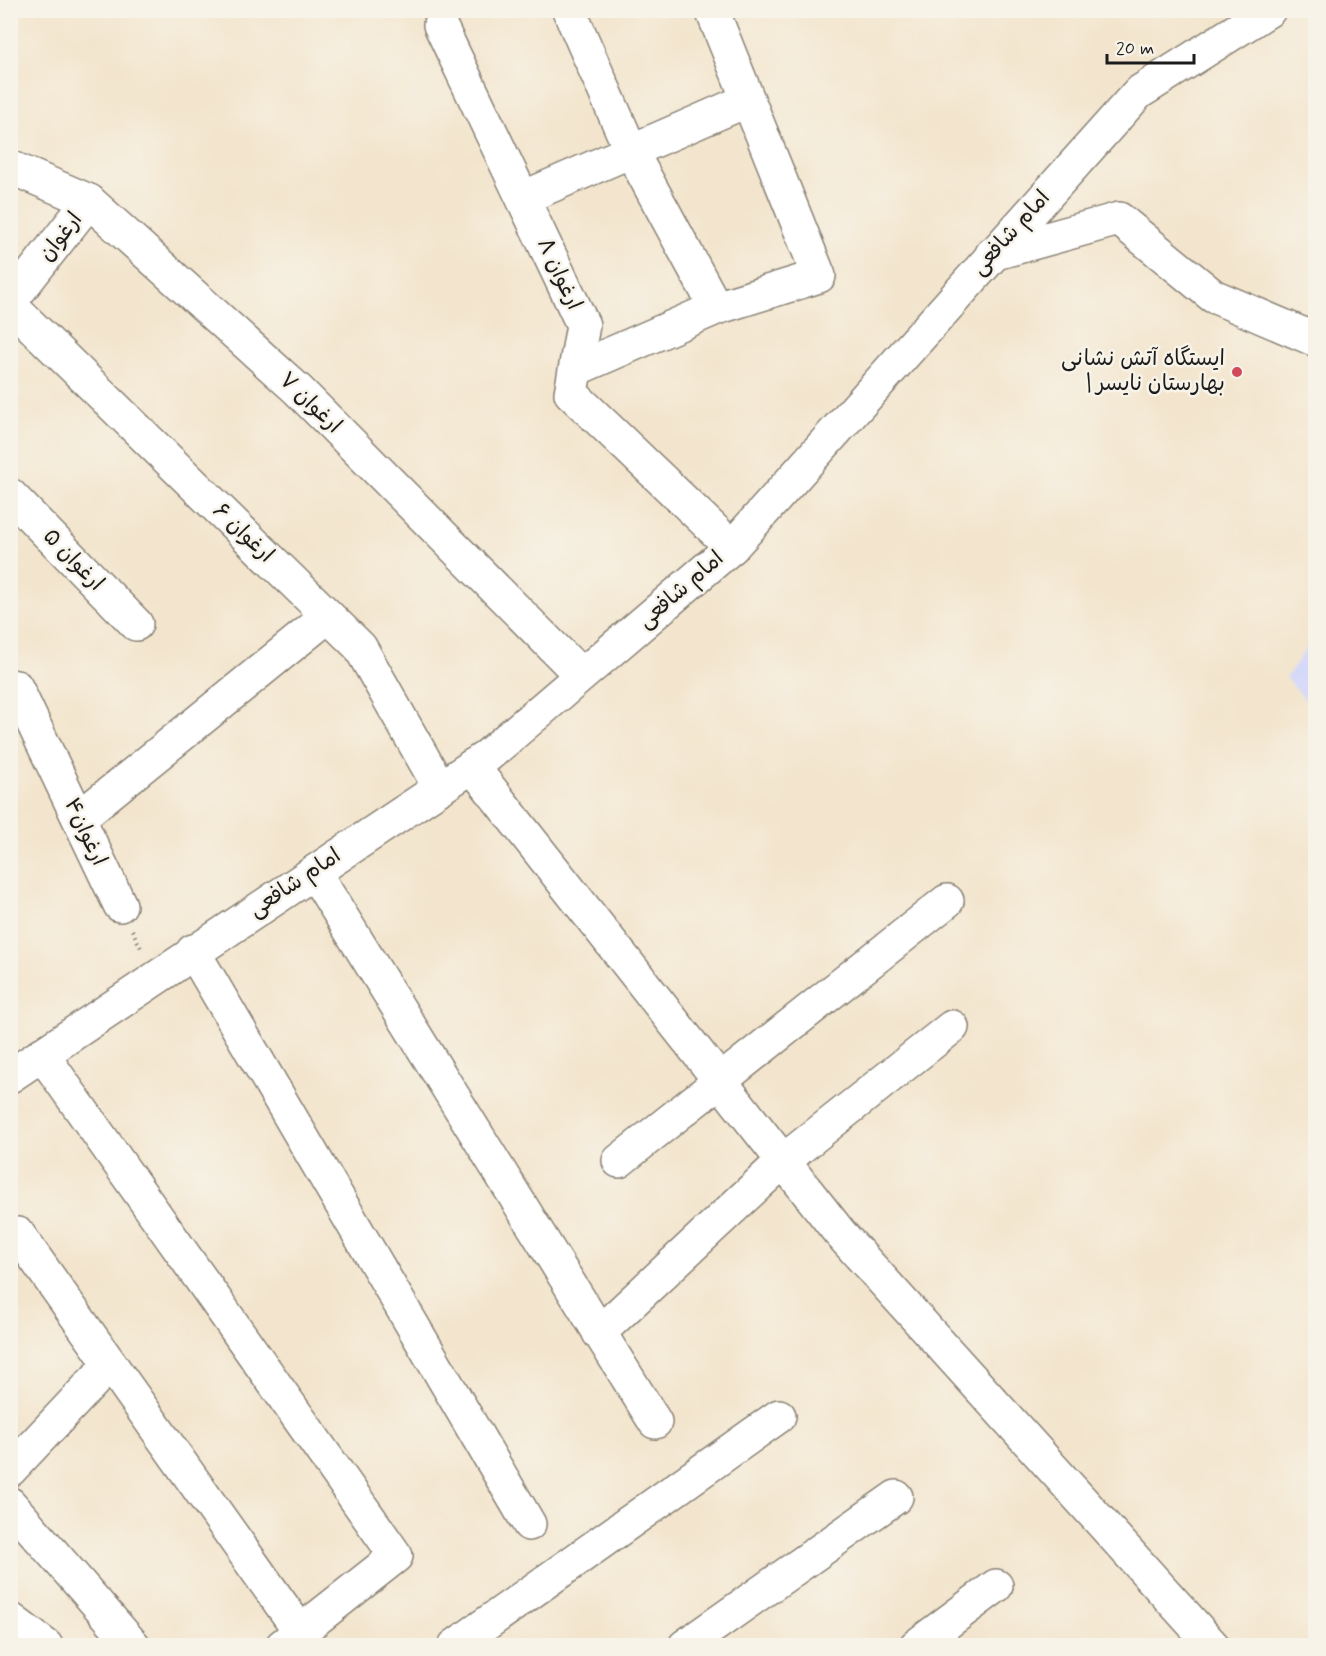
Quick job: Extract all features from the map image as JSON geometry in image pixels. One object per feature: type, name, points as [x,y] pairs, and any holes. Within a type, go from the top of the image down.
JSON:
[{"type":"street","points":[[569,10],[631,151],[716,308]]},
{"type":"street","points":[[576,369],[716,308],[819,276],[712,10]]},
{"type":"street","name":"امام شافعی","points":[[10,1076],[193,951],[472,766],[581,675],[732,547],[1138,93],[1269,10]]},
{"type":"street","name":"ارغوان ۸","points":[[440,25],[583,325],[571,393],[732,547]]},
{"type":"street","points":[[523,198],[748,100]]},
{"type":"street","name":"ارغوان ۷","points":[[10,167],[89,201],[298,390],[581,675]]},
{"type":"street","name":"ارغوان","points":[[10,304],[89,201]]},
{"type":"street","points":[[992,254],[1119,219],[1213,296],[1316,340]]},
{"type":"street","name":"ارغوان ۶","points":[[10,304],[360,647],[440,788]]},
{"type":"street","name":"ارغوان ۵","points":[[10,495],[136,624]]},
{"type":"street","points":[[79,818],[328,616]]},
{"type":"street","name":"ارغوان۴","points":[[13,686],[120,905]]},
{"type":"street","points":[[472,766],[839,1232],[1214,1646]]},
{"type":"street","points":[[314,872],[655,1422]]},
{"type":"street","points":[[619,1161],[947,901]]},
{"type":"street","points":[[193,951],[529,1524]]},
{"type":"street","points":[[599,1333],[783,1161],[952,1027]]},
{"type":"street","points":[[18,1234],[110,1364],[291,1638],[396,1556],[42,1054]]},
{"type":"street","points":[[10,1470],[110,1364]]},
{"type":"street","points":[[455,1646],[779,1416]]},
{"type":"street","points":[[685,1646],[896,1497]]},
{"type":"street","points":[[10,1504],[134,1646]]},
{"type":"street","points":[[916,1646],[996,1586]]},
{"type":"street","points":[[10,1619],[46,1646]]},
{"type":"path","points":[[120,905],[156,976]]},
{"type":"shaded area","points":[[1315,636],[1315,711],[1286,678]]},
{"type":"place","name":"ایستگاه آتش نشانی | بهارستان نایسر","points":[[1237,372]]}]
